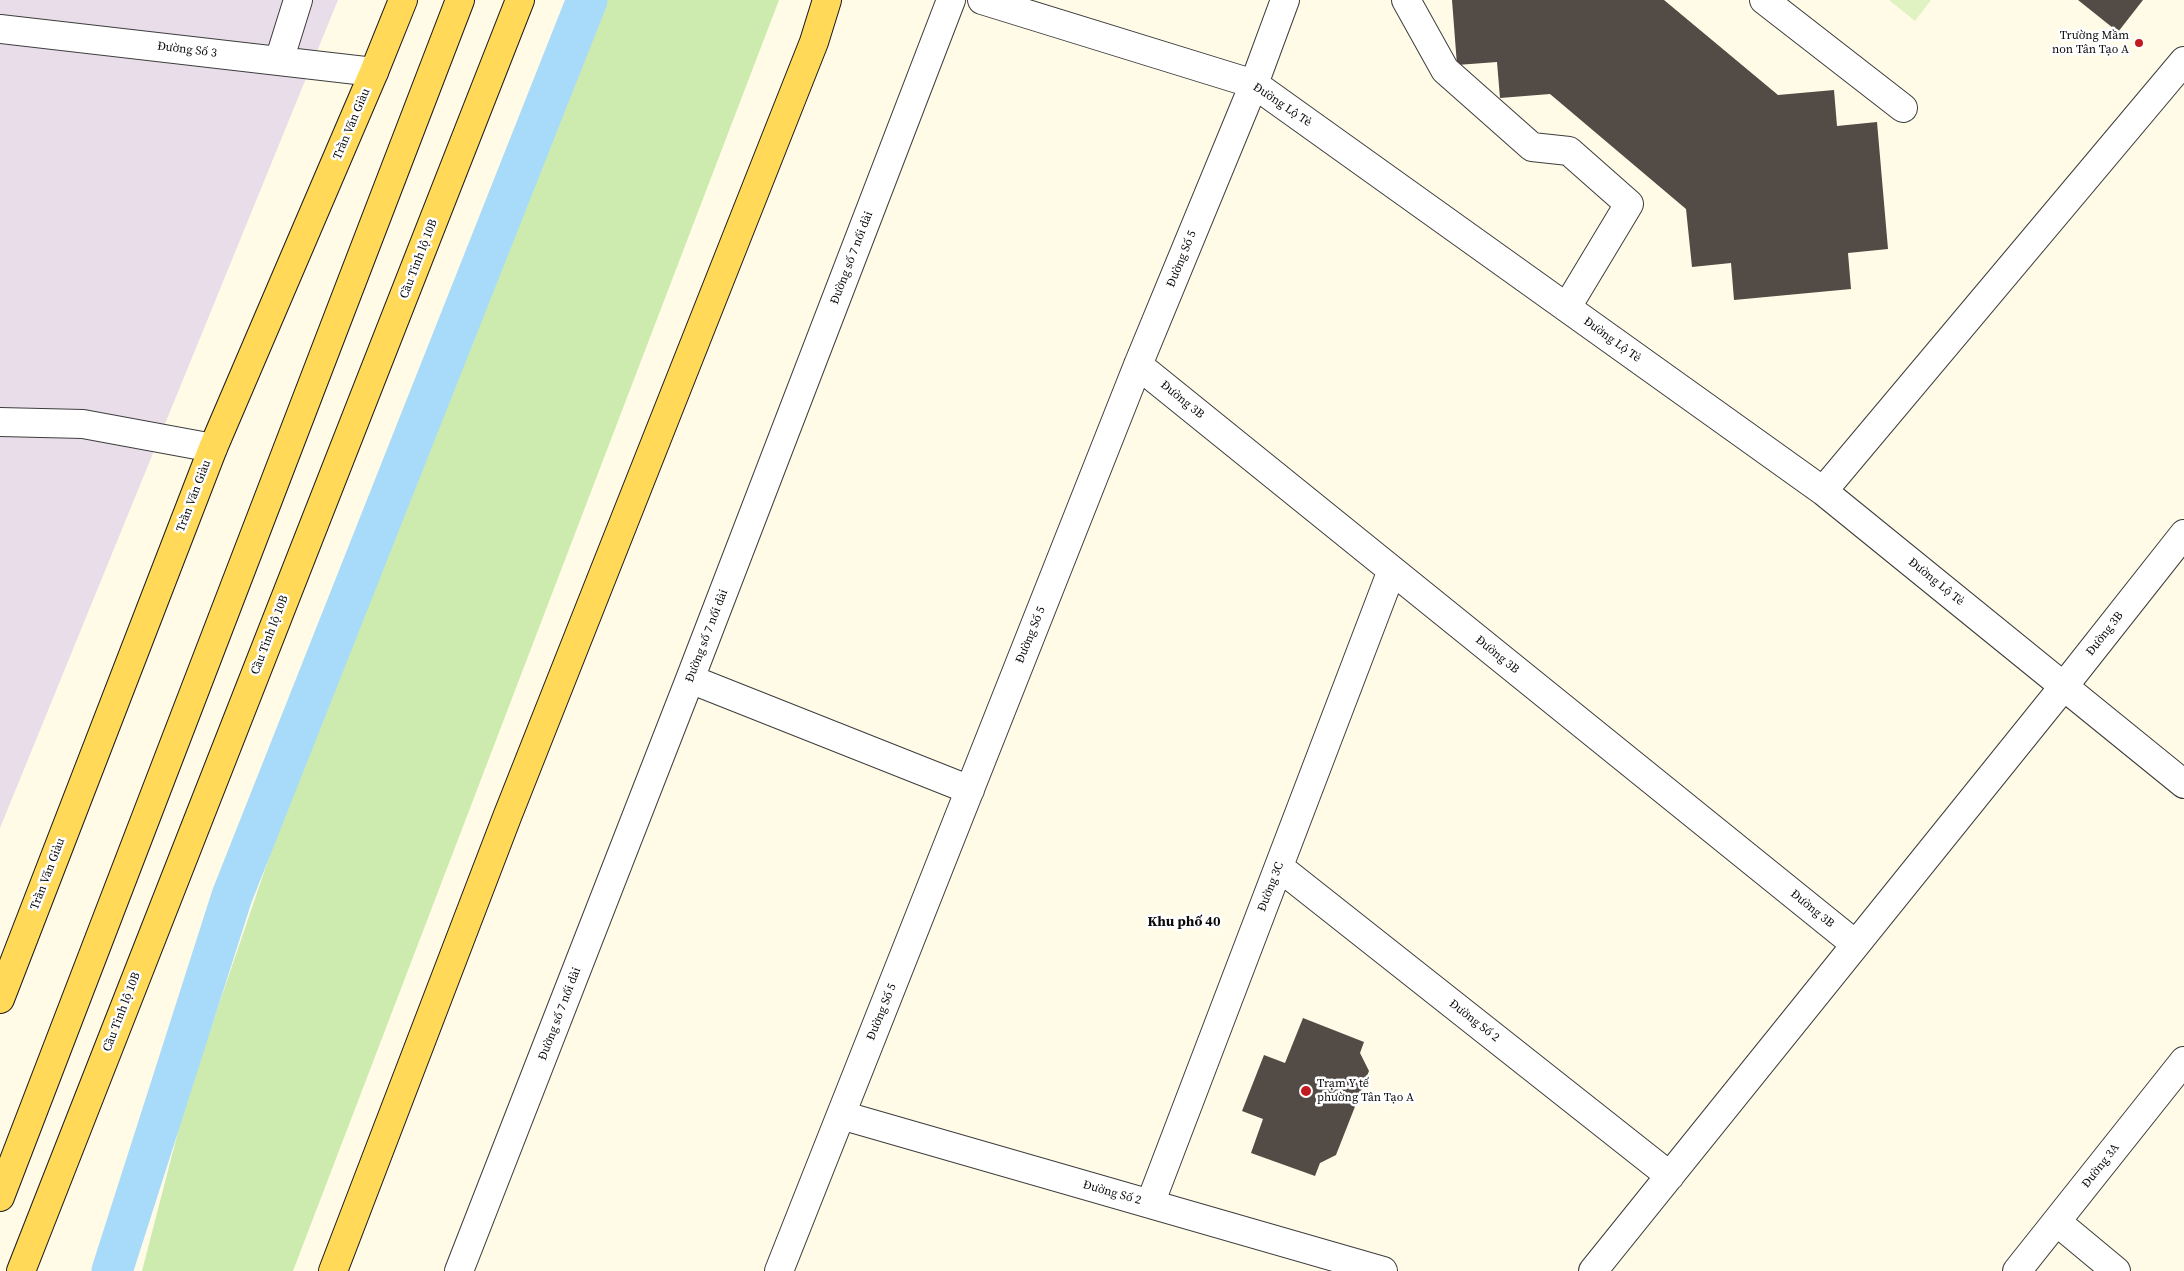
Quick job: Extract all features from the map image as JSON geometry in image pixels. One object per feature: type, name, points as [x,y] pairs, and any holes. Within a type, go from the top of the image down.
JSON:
[{"type":"main road","name":"Trần Văn Giàu","points":[[0,999],[213,448],[403,0]]},
{"type":"main road","points":[[0,1197],[460,0]]},
{"type":"main road","name":"Cầu Tỉnh lộ 10B","points":[[21,1271],[520,0]]},
{"type":"main road","points":[[333,1271],[504,826],[814,42],[827,0]]},
{"type":"street","points":[[279,61],[298,0]]},
{"type":"street","name":"Đường số 7 nối dài","points":[[460,1271],[951,0]]},
{"type":"street","name":"Đường Lộ Tẻ","points":[[982,0],[1254,84],[1823,490],[2184,784]]},
{"type":"street","name":"Đường Số 5","points":[[779,1271],[1138,366],[1254,84],[1284,0]]},
{"type":"street","points":[[1406,0],[1445,70],[1532,147],[1569,150],[1629,204],[1567,307]]},
{"type":"street","points":[[1764,0],[1903,108]]},
{"type":"street","name":"Đường Số 3","points":[[0,29],[374,72]]},
{"type":"street","points":[[1823,490],[2184,61]]},
{"type":"street","name":"Đường 3B","points":[[1138,366],[1855,944]]},
{"type":"street","points":[[0,422],[83,424],[213,448]]},
{"type":"street","name":"Đường 3B","points":[[1593,1271],[2184,534]]},
{"type":"street","name":"Đường 3C","points":[[1150,1204],[1392,570]]},
{"type":"street","points":[[690,679],[970,790]]},
{"type":"street","name":"Đường Số 2","points":[[1278,867],[1670,1176]]},
{"type":"street","name":"Đường 3A","points":[[2017,1271],[2184,1061]]},
{"type":"street","name":"Đường Số 2","points":[[841,1115],[1383,1271]]},
{"type":"street","points":[[2057,1222],[2116,1271]]},
{"type":"shaded area","points":[[0,0],[338,0],[0,828]]},
{"type":"green space","points":[[606,0],[779,0],[293,1271],[142,1271],[186,1101],[274,843]]},
{"type":"green space","points":[[1889,0],[1931,0],[1915,21]]},
{"type":"building","points":[[1452,0],[1664,0],[1778,95],[1834,90],[1837,126],[1877,122],[1888,249],[1848,253],[1851,289],[1734,300],[1731,263],[1692,267],[1686,209],[1550,94],[1500,98],[1497,62],[1457,65]]},
{"type":"building","points":[[2078,0],[2143,0],[2118,32]]},
{"type":"building","name":"Trạm Y tế phường Tân Tạo A","points":[[1303,1018],[1364,1042],[1360,1053],[1369,1071],[1336,1155],[1320,1163],[1315,1176],[1251,1153],[1263,1119],[1242,1111],[1264,1055],[1285,1063]]},
{"type":"waterway","points":[[112,1271],[232,896],[587,0]]},
{"type":"place","name":"Trường Mầm non Tân Tạo A","points":[[2139,43]]},
{"type":"place","name":"Trạm Y tế phường Tân Tạo A","points":[[1306,1091]]},
{"type":"district","name":"Khu phố 40","points":[[1184,922]]}]
